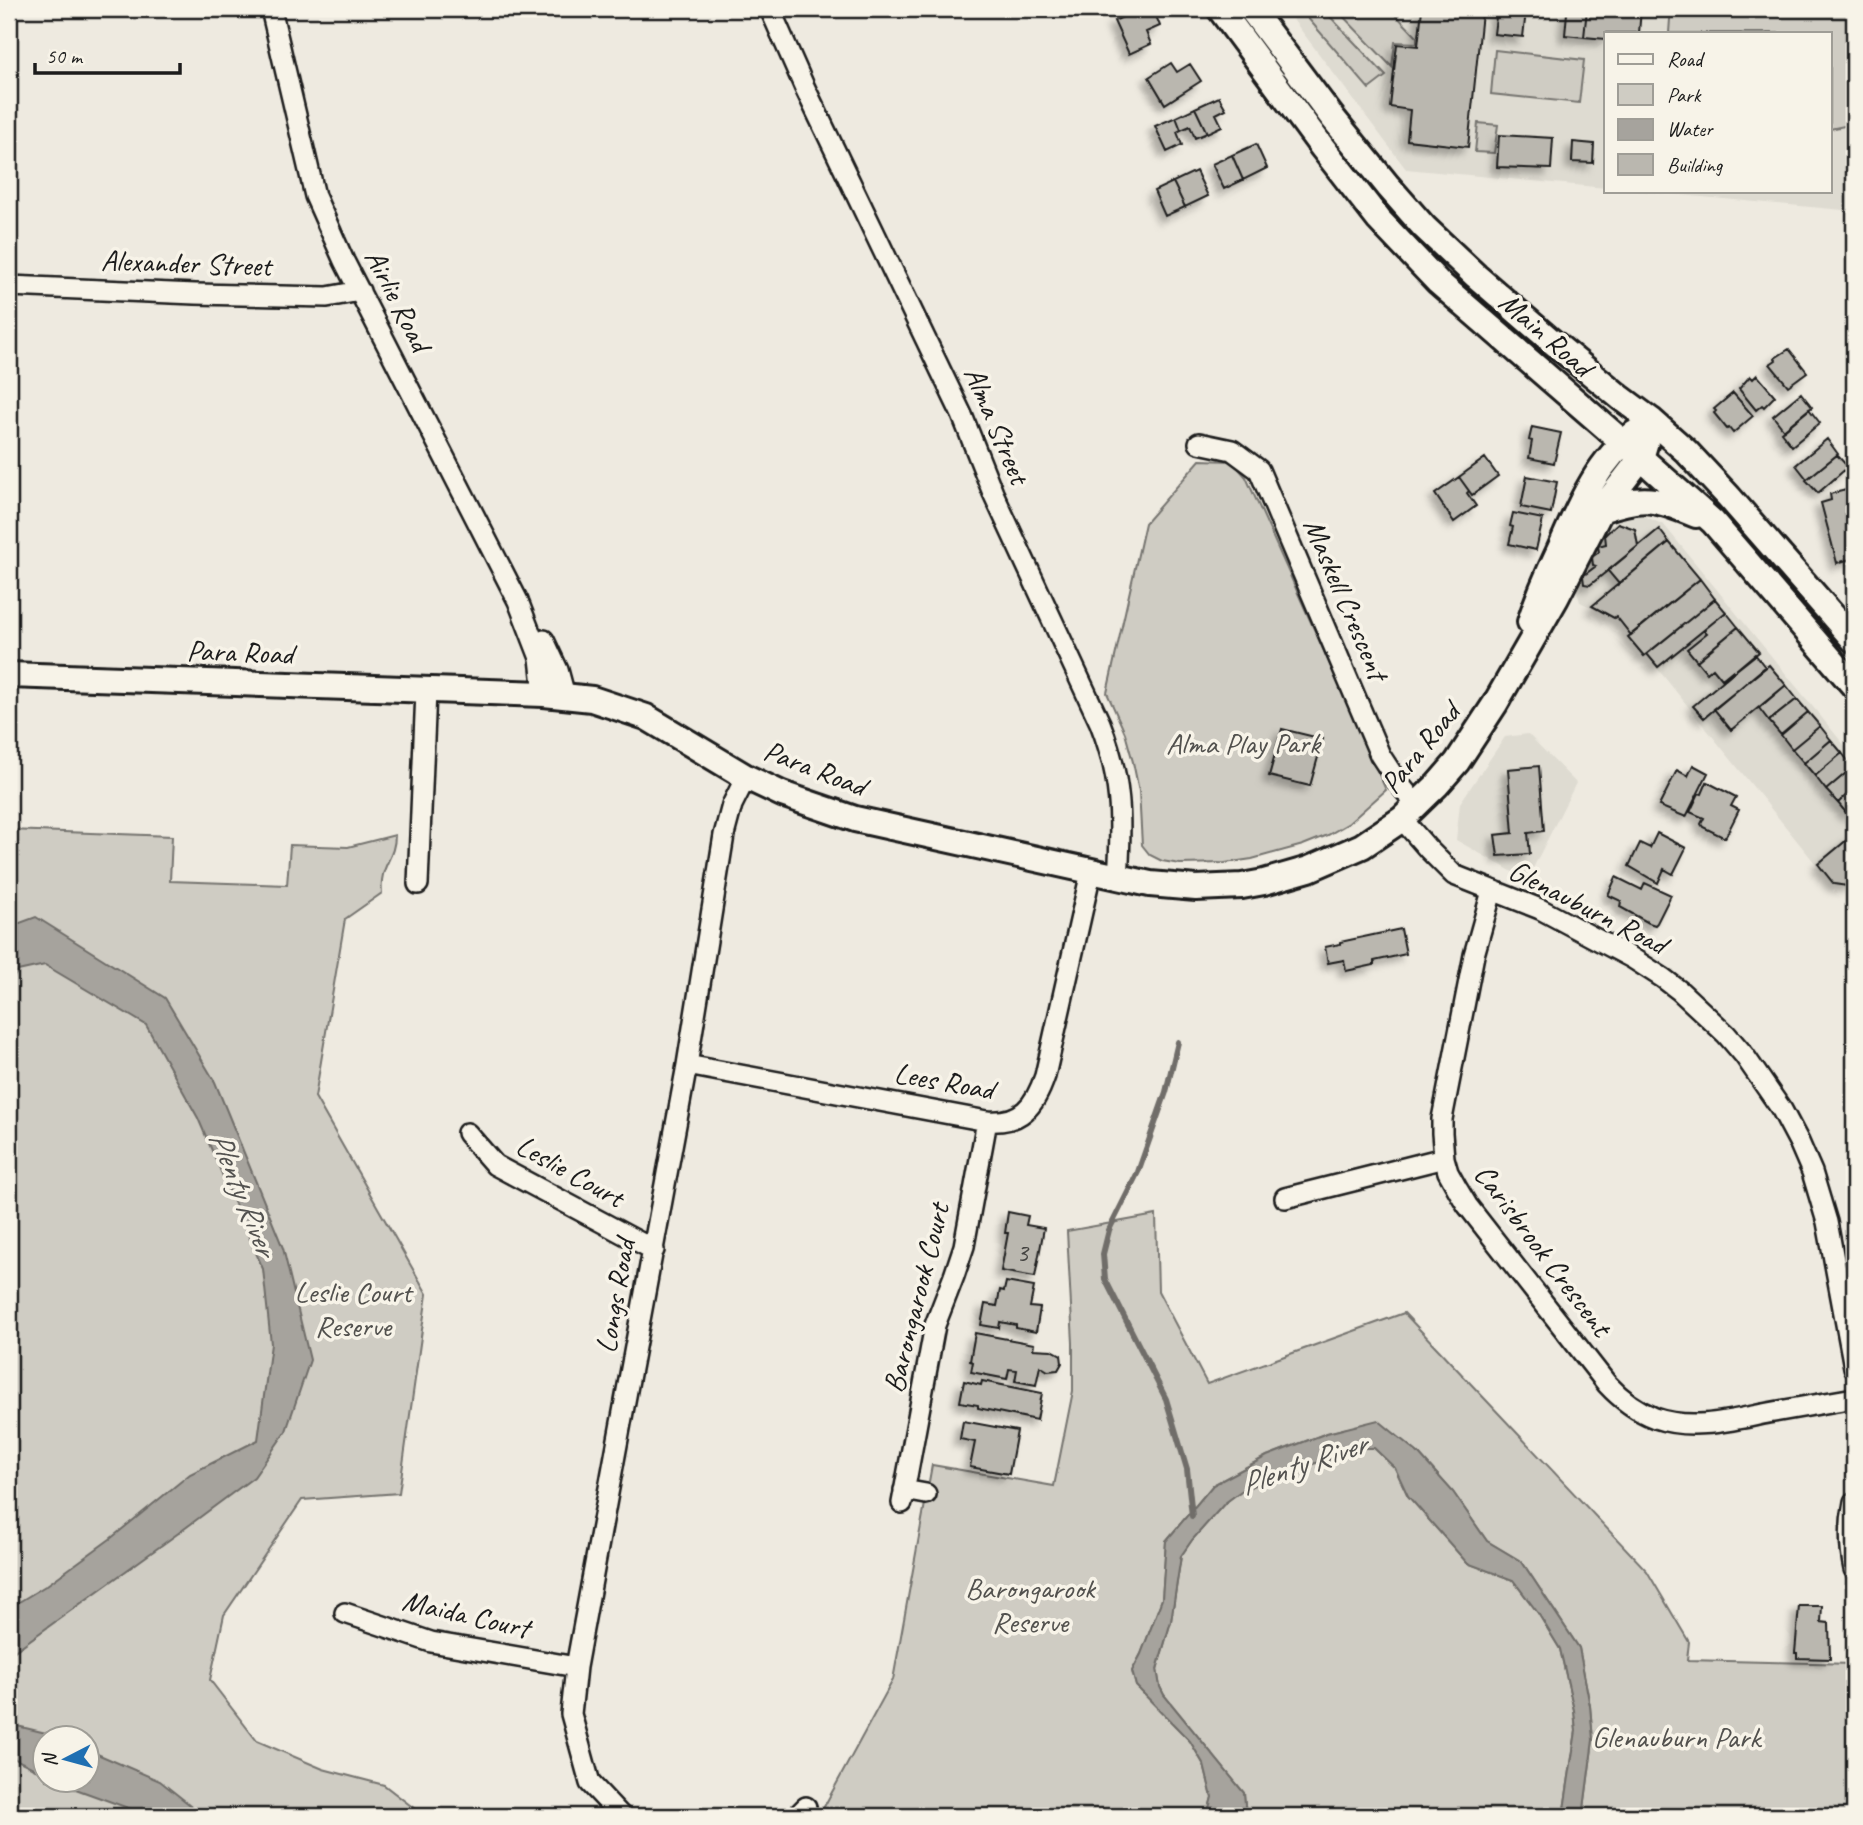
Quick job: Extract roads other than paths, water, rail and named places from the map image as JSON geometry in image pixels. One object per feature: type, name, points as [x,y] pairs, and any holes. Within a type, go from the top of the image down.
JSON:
[{"type":"main road","name":"Main Road","points":[[1220,9],[1379,220],[1438,282],[1713,522],[1854,686]]},
{"type":"main road","name":"Main Road","points":[[1251,9],[1332,117],[1424,227],[1549,339],[1686,451],[1729,496],[1854,640]]},
{"type":"main road","name":"Para Road","points":[[9,676],[555,695],[592,699],[646,717],[747,777],[782,794],[855,819],[1150,884],[1196,888],[1242,886],[1309,869],[1381,834],[1410,813],[1457,761],[1489,713],[1556,598],[1632,450],[1652,421]]},
{"type":"main road","name":"Para Road","points":[[1515,665],[1541,589],[1576,510],[1601,467],[1632,450]]},
{"type":"main road","points":[[1601,510],[1640,499],[1654,500],[1713,522]]},
{"type":"street","name":"Airlie Road","points":[[271,9],[315,195],[344,261],[518,601],[555,695]]},
{"type":"street","name":"Alma Street","points":[[770,9],[804,86],[962,415],[993,493],[1100,723],[1117,775],[1121,825],[1118,878]]},
{"type":"street","name":"Alexander Street","points":[[9,286],[327,297],[360,291]]},
{"type":"street","name":"Maskell Crescent","points":[[1199,443],[1233,450],[1259,470],[1380,755],[1396,781],[1410,813]]},
{"type":"street","points":[[418,884],[426,691]]},
{"type":"street","name":"Longs Road","points":[[621,1816],[590,1783],[571,1714],[576,1667],[687,1065],[724,835],[732,805],[747,777]]},
{"type":"street","name":"Glenauburn Road","points":[[1410,813],[1428,849],[1454,875],[1540,909],[1644,965],[1680,991],[1726,1034],[1744,1055],[1782,1111],[1812,1172],[1827,1222],[1854,1367]]},
{"type":"street","name":"Lees Road","points":[[687,1065],[987,1121],[1000,1122],[1016,1117],[1034,1101],[1040,1089],[1091,872]]},
{"type":"street","name":"Carisbrook Crescent","points":[[1492,891],[1474,955],[1441,1133],[1448,1172],[1467,1205],[1606,1384],[1642,1412],[1673,1422],[1703,1424],[1854,1398]]},
{"type":"street","name":"Barongarook Court","points":[[926,1494],[903,1497],[934,1325],[964,1246],[987,1121]]},
{"type":"street","name":"Leslie Court","points":[[467,1133],[495,1165],[654,1250]]},
{"type":"street","points":[[1285,1198],[1444,1158]]},
{"type":"street","points":[[1854,1502],[1850,1518],[1850,1538],[1854,1569]]},
{"type":"street","name":"Maida Court","points":[[345,1613],[431,1642],[576,1667]]},
{"type":"water","name":"Plenty River","points":[[36,917],[165,998],[215,1082],[283,1248],[310,1360],[286,1431],[254,1477],[9,1655],[9,1608],[47,1585],[110,1539],[190,1474],[258,1440],[271,1344],[263,1269],[198,1118],[146,1025],[45,965],[18,971],[9,984],[9,927]]},
{"type":"water","name":"Plenty River","points":[[1378,1420],[1418,1453],[1453,1492],[1487,1541],[1522,1562],[1579,1648],[1590,1706],[1593,1740],[1583,1816],[1563,1816],[1576,1731],[1560,1649],[1513,1580],[1467,1563],[1408,1496],[1395,1468],[1374,1448],[1352,1448],[1335,1458],[1285,1471],[1241,1491],[1225,1503],[1181,1556],[1171,1621],[1157,1669],[1160,1687],[1244,1793],[1246,1816],[1207,1816],[1212,1797],[1204,1765],[1190,1741],[1136,1686],[1132,1671],[1162,1599],[1166,1541],[1213,1485],[1267,1456],[1327,1433]]},
{"type":"water","points":[[9,1724],[32,1730],[32,1768],[9,1756]]},
{"type":"water","points":[[102,1756],[160,1781],[204,1816],[150,1816],[90,1794],[102,1794]]},
{"type":"waterway","points":[[1178,1042],[1166,1092],[1138,1172],[1109,1230],[1103,1254],[1105,1279],[1166,1399],[1187,1469],[1192,1516]]},
{"type":"park label","name":"Alma Play Park","points":[[1243,743]]},
{"type":"park label","name":"Leslie Court Reserve","points":[[353,1309]]},
{"type":"park label","name":"Barongarook Reserve","points":[[1030,1605]]},
{"type":"park label","name":"Glenauburn Park","points":[[1676,1737]]}]
